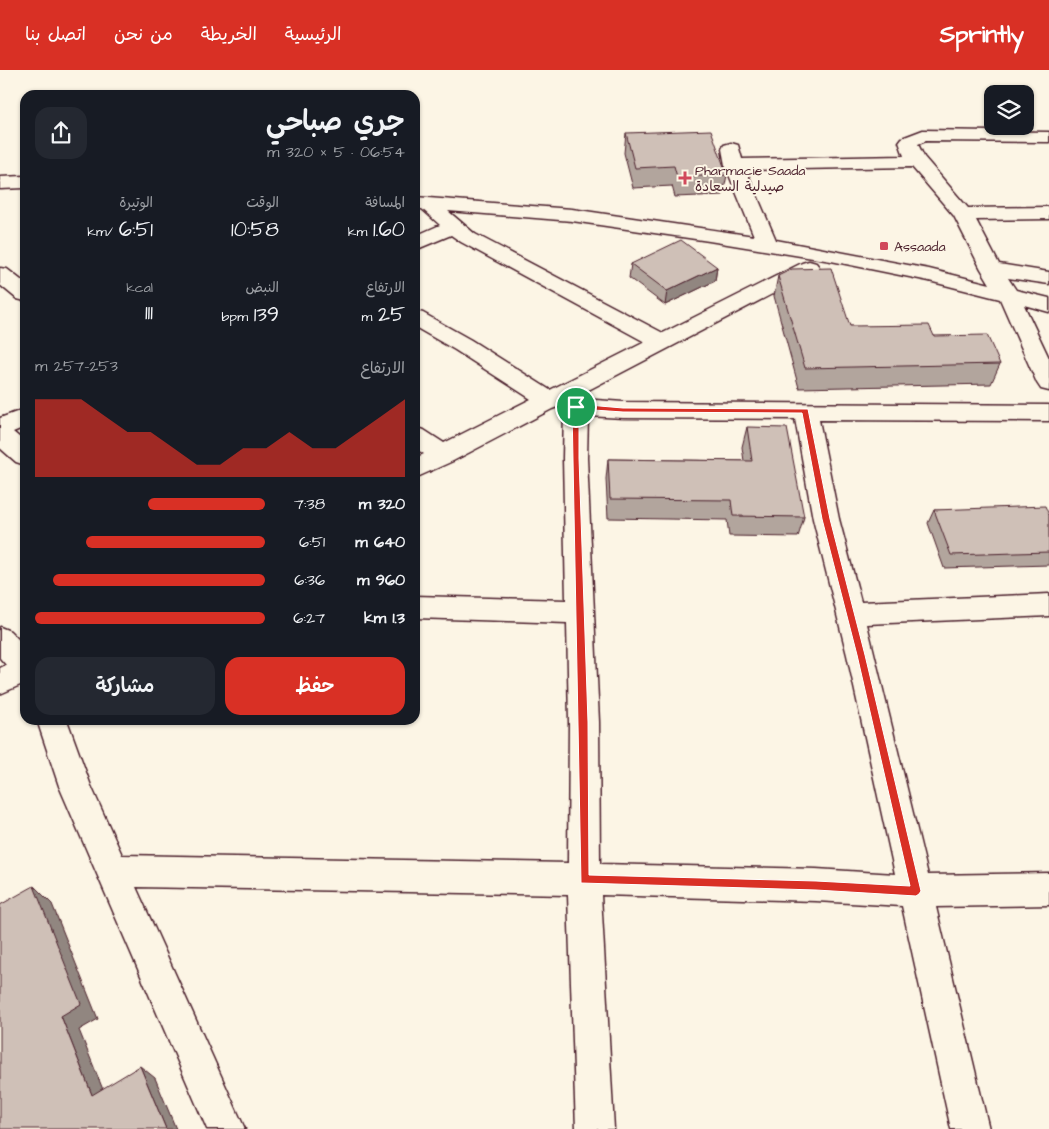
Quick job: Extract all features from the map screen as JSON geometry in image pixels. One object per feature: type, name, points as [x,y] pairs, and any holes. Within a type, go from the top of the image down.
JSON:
[{"type":"street","points":[[1049,137],[924,135],[908,142],[911,152],[917,160],[963,214],[991,269],[1009,296],[1049,383]]},
{"type":"street","points":[[768,245],[732,156],[917,160]]},
{"type":"street","points":[[0,183],[20,182]]},
{"type":"street","points":[[421,204],[572,215],[831,255],[929,275],[1009,296],[1049,304]]},
{"type":"street","points":[[421,204],[453,227],[523,269],[664,343]]},
{"type":"street","points":[[963,214],[1049,212]]},
{"type":"street","points":[[420,242],[453,227]]},
{"type":"street","points":[[420,467],[563,401],[664,343],[831,255]]},
{"type":"street","points":[[991,269],[1049,278]]},
{"type":"street","points":[[0,274],[20,290]]},
{"type":"street","points":[[420,321],[563,401],[623,410],[1049,414]]},
{"type":"street","points":[[563,401],[575,458],[582,612],[584,879],[595,1129]]},
{"type":"street","points":[[805,411],[826,519],[851,614],[970,1129]]},
{"type":"street","points":[[0,428],[20,419]]},
{"type":"street","points":[[0,434],[20,452]]},
{"type":"street","points":[[420,439],[444,455]]},
{"type":"street","points":[[851,614],[1049,605]]},
{"type":"street","points":[[420,607],[582,612]]},
{"type":"street","points":[[0,639],[20,660]]},
{"type":"street","points":[[0,682],[20,672]]},
{"type":"street","points":[[54,725],[75,786],[226,1129]]},
{"type":"street","points":[[114,871],[584,879],[816,885],[916,891],[1049,889]]},
{"type":"building","points":[[711,130],[727,175],[677,177],[674,166],[635,168],[626,133]]},
{"type":"building","points":[[681,240],[717,267],[667,291],[631,264]]},
{"type":"building","points":[[831,268],[850,326],[929,325],[934,336],[987,335],[1000,364],[805,368],[778,276],[792,269]]},
{"type":"building","points":[[747,427],[787,428],[804,517],[733,516],[731,500],[610,499],[608,459],[752,461]]},
{"type":"building","points":[[1045,506],[1049,515],[1049,552],[951,555],[934,510]]},
{"type":"building","points":[[34,886],[81,1004],[61,1016],[92,1095],[140,1066],[166,1129],[0,1129],[0,905]]},
{"type":"place","name":"Pharmacie Saada صيدلية السعادة","points":[[685,178]]},
{"type":"place","name":"Assaada","points":[[884,246]]},
{"type":"route","points":[[576,407],[623,410],[805,411],[826,519],[861,655],[916,891],[816,885],[584,879],[584,722],[582,612],[575,458],[576,407]]}]
